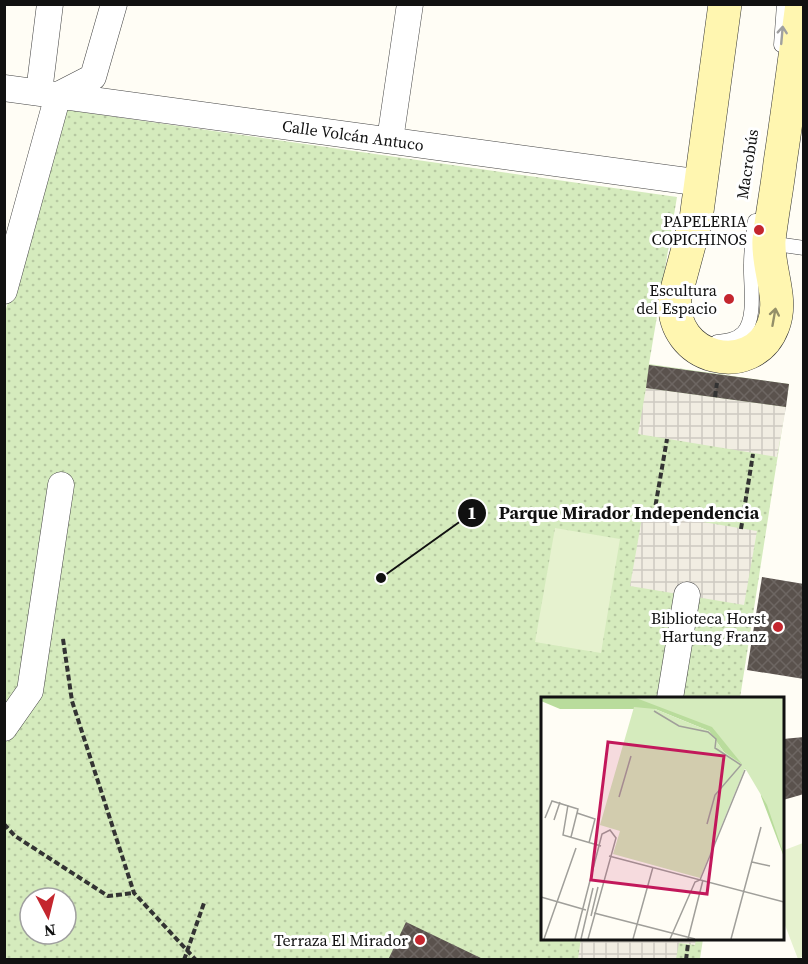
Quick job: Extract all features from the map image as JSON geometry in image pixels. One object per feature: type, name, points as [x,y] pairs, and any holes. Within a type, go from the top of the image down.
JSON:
[{"type":"street","points":[[4,291],[49,94],[50,4]]},
{"type":"street","points":[[49,94],[93,78],[114,4]]},
{"type":"street","points":[[390,140],[410,4]]},
{"type":"street","points":[[725,4],[702,183],[696,219],[675,297],[674,310],[684,337],[697,349],[720,358],[738,356],[759,346],[773,326],[777,304],[769,243],[802,4]]},
{"type":"street","name":"Calle Volcán Antuco","points":[[4,88],[702,183]]},
{"type":"street","points":[[4,728],[30,691],[61,485]]},
{"type":"street","points":[[670,697],[687,595]]},
{"type":"lane","points":[[779,64],[784,4]]},
{"type":"lane","name":"Macrobús","points":[[733,51],[717,134],[702,235],[683,310],[687,324],[698,336],[716,342],[732,340],[744,332],[750,320],[751,265],[757,208]]},
{"type":"lane","points":[[769,243],[804,248]]},
{"type":"path","points":[[654,514],[667,439]]},
{"type":"path","points":[[741,529],[753,454]]},
{"type":"path","points":[[62,629],[72,701],[134,893],[196,960]]},
{"type":"path","points":[[4,824],[15,836],[108,896],[134,893]]},
{"type":"path","points":[[184,960],[204,903]]},
{"type":"path","points":[[686,960],[688,944]]},
{"type":"green space","points":[[60,109],[677,197],[649,364],[789,384],[740,697],[541,697],[541,940],[703,940],[700,959],[5,960],[5,313]]},
{"type":"green space","points":[[555,528],[620,539],[601,653],[535,642]]},
{"type":"green space","points":[[803,843],[804,956],[798,959],[784,923],[784,850]]},
{"type":"shaded area","points":[[646,388],[786,407],[777,457],[638,434]]},
{"type":"shaded area","points":[[643,512],[757,531],[744,605],[630,586]]},
{"type":"shaded area","points":[[581,940],[696,940],[695,945],[679,943],[676,959],[578,959]]},
{"type":"building","points":[[649,365],[789,384],[786,407],[646,388]]},
{"type":"building","name":"Biblioteca Horst Hartung Franz","points":[[762,577],[804,584],[804,679],[747,670]]},
{"type":"building","points":[[804,737],[804,794],[784,800],[784,739]]},
{"type":"building","name":"Terraza El Mirador","points":[[406,922],[485,960],[388,960]]},
{"type":"place","name":"PAPELERIA COPICHINOS","points":[[759,230]]},
{"type":"place","name":"Escultura del Espacio","points":[[729,299]]},
{"type":"place","name":"Parque Mirador Independencia","points":[[381,578]]},
{"type":"place","name":"Biblioteca Horst Hartung Franz","points":[[778,627]]},
{"type":"place","name":"Terraza El Mirador","points":[[420,940]]}]
